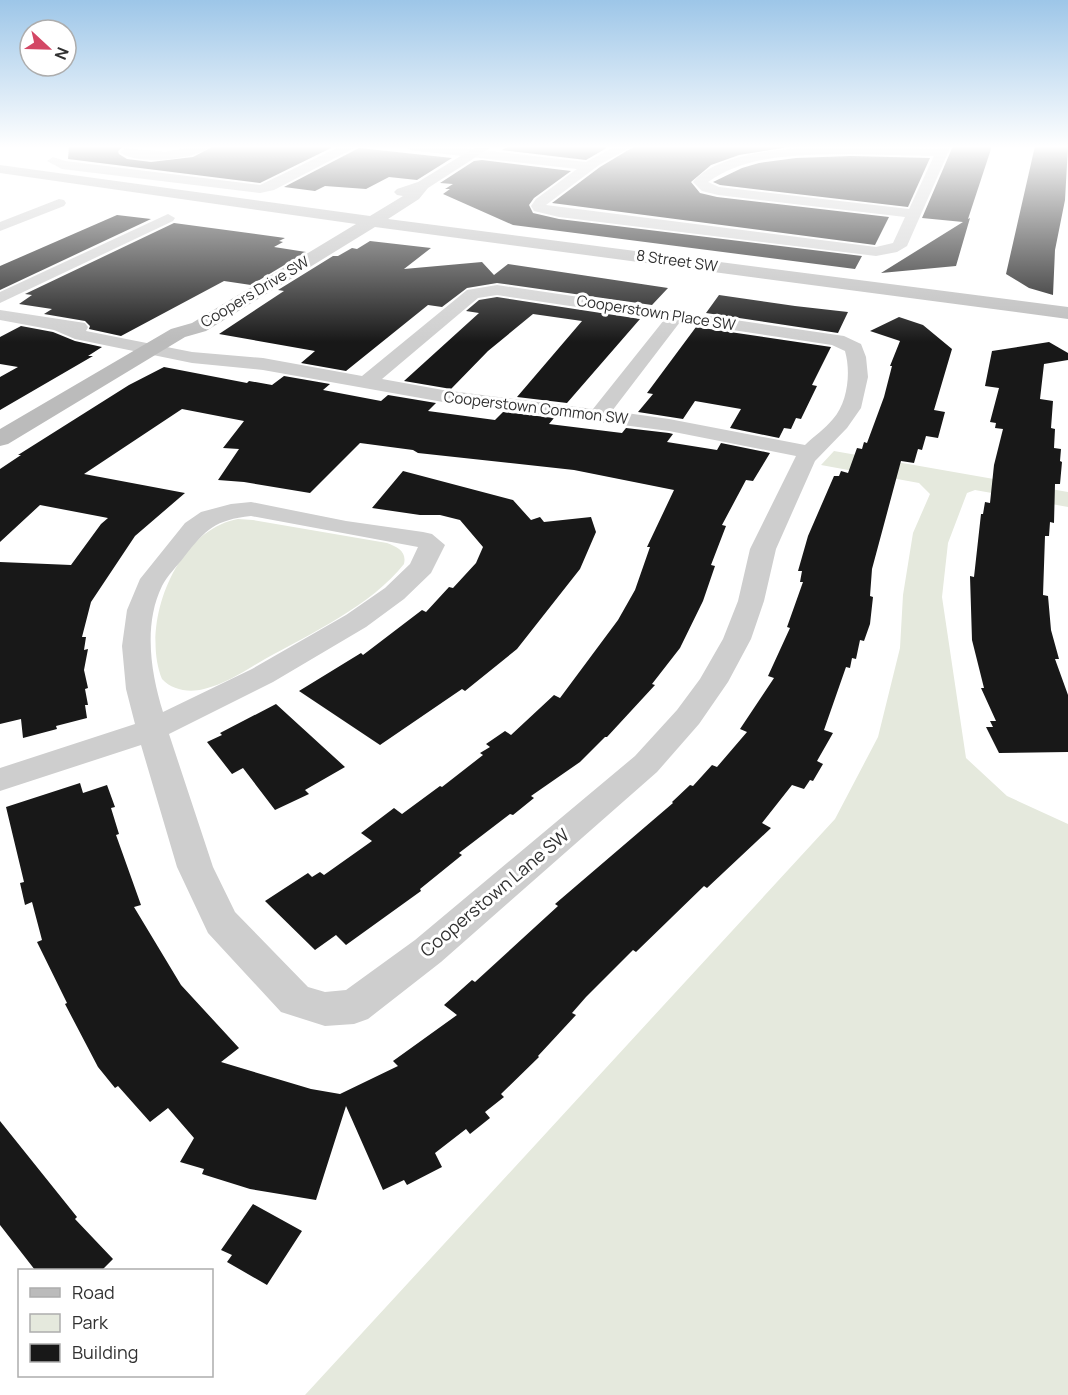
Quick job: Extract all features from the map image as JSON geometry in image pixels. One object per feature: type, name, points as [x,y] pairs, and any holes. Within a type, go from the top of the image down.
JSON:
[{"type":"main road","points":[[222,211],[315,237]]},
{"type":"main road","name":"8 Street SW","points":[[229,211],[472,234],[1068,313]]},
{"type":"main road","name":"8 Street SW","points":[[286,211],[358,224],[1068,324]]},
{"type":"main road","points":[[358,224],[379,211]]},
{"type":"main road","points":[[395,211],[401,217],[411,220],[472,234]]},
{"type":"main road","name":"Coopers Drive SW","points":[[164,341],[181,324],[315,237],[358,224]]},
{"type":"main road","name":"Coopers Drive SW","points":[[0,439],[164,341],[199,327],[358,224]]},
{"type":"street","points":[[0,226],[37,211]]},
{"type":"street","points":[[551,211],[871,252],[890,250],[899,246],[914,211]]},
{"type":"street","points":[[888,211],[913,214]]},
{"type":"street","points":[[0,298],[168,218]]},
{"type":"street","name":"Cooperstown Place SW","points":[[365,382],[473,294],[485,291],[497,290],[837,340],[854,348],[857,355],[856,383],[850,410],[842,423],[809,452]]},
{"type":"street","name":"Cooperstown Common SW","points":[[0,315],[59,326],[75,334],[164,341],[236,364],[263,364],[477,402],[669,425],[809,452]]},
{"type":"street","points":[[599,415],[676,316]]},
{"type":"street","name":"Cooperstown Lane SW","points":[[152,729],[189,853],[221,921],[295,1000],[325,1009],[354,1007],[428,951],[646,764],[688,717],[713,682],[737,639],[751,601],[770,533],[809,452]]},
{"type":"street","points":[[0,780],[152,729],[237,690],[366,615],[400,589],[422,568],[432,554],[432,545],[423,539],[346,528],[251,509],[231,511],[210,517],[194,528],[173,552],[149,585],[141,609],[136,646],[141,690],[152,729]]},
{"type":"green space","points":[[834,451],[1068,492],[1068,507],[975,490],[967,493],[948,543],[942,597],[966,758],[1007,796],[1068,824],[1068,1395],[305,1395],[835,819],[878,737],[900,648],[903,595],[913,533],[930,494],[919,483],[821,465]]},
{"type":"green space","points":[[238,519],[387,543],[403,553],[404,564],[375,593],[339,618],[236,676],[212,687],[198,690],[176,688],[162,679],[156,657],[156,632],[160,607],[168,582],[181,560],[197,541],[216,527]]},
{"type":"building","points":[[482,211],[532,211],[559,219],[862,256],[855,269],[513,225]]},
{"type":"building","points":[[614,211],[838,211],[889,217],[875,245]]},
{"type":"building","points":[[925,211],[971,211],[956,266],[881,273],[963,222],[922,218]]},
{"type":"building","points":[[1020,211],[1063,211],[1055,250],[1053,295],[1029,288],[1006,274]]},
{"type":"building","points":[[117,215],[151,219],[0,290],[0,266]]},
{"type":"building","points":[[174,223],[285,238],[279,241],[283,242],[274,247],[306,252],[251,285],[224,281],[121,336],[89,329],[90,326],[85,321],[44,314],[52,309],[19,304],[32,295],[25,294]]},
{"type":"building","points":[[370,241],[431,248],[404,269],[482,262],[494,275],[508,264],[668,288],[652,305],[497,283],[467,288],[442,307],[428,305],[346,371],[301,363],[315,351],[219,334],[284,291],[278,290],[333,256],[338,256],[352,248],[357,249]]},
{"type":"building","points":[[719,295],[848,312],[838,333],[706,313]]},
{"type":"building","points":[[497,297],[640,319],[567,403],[517,397],[582,321],[533,314],[488,351],[451,389],[404,381],[479,313],[466,311],[479,300]]},
{"type":"building","points":[[899,317],[923,325],[952,349],[934,410],[945,412],[938,438],[926,436],[922,450],[918,449],[914,463],[901,461],[872,569],[870,596],[873,597],[870,624],[864,641],[860,640],[856,659],[852,658],[850,668],[846,667],[824,730],[833,733],[817,761],[823,764],[813,781],[810,780],[804,789],[792,785],[762,823],[771,828],[707,888],[704,886],[636,952],[633,950],[586,997],[572,1013],[576,1015],[539,1057],[501,1094],[504,1097],[485,1112],[490,1118],[470,1134],[466,1129],[435,1153],[442,1167],[407,1185],[404,1180],[383,1190],[346,1106],[316,1200],[250,1189],[202,1174],[204,1169],[180,1162],[194,1138],[168,1108],[150,1122],[118,1086],[115,1088],[98,1067],[65,1004],[67,1003],[37,942],[42,940],[32,902],[25,905],[20,883],[24,882],[6,807],[80,783],[83,793],[107,785],[115,807],[111,808],[119,834],[116,835],[141,905],[134,907],[181,985],[239,1048],[221,1062],[311,1089],[340,1094],[398,1066],[393,1061],[457,1015],[444,1005],[472,980],[475,982],[558,906],[555,904],[673,803],[690,785],[693,786],[712,765],[717,767],[747,732],[740,729],[774,678],[768,676],[790,628],[787,627],[803,582],[800,582],[802,571],[798,571],[808,536],[834,476],[839,476],[841,471],[848,473],[857,448],[862,449],[864,442],[867,443],[884,397],[892,366],[890,366],[900,341],[870,331]]},
{"type":"building","points":[[21,326],[53,332],[75,341],[102,347],[88,356],[93,356],[0,410],[0,377],[18,367],[0,364],[0,337]]},
{"type":"building","points":[[696,327],[831,347],[812,385],[817,386],[801,419],[796,418],[791,429],[784,428],[779,438],[730,428],[741,409],[695,401],[683,419],[638,412],[653,394],[647,393]]},
{"type":"building","points":[[1049,342],[1068,353],[1068,360],[1044,364],[1040,399],[1053,401],[1051,428],[1055,429],[1054,448],[1061,449],[1060,484],[1055,484],[1054,523],[1050,522],[1049,536],[1045,536],[1043,595],[1048,596],[1051,630],[1059,659],[1055,659],[1068,695],[1068,752],[999,753],[986,727],[993,727],[990,721],[996,721],[981,688],[984,688],[972,640],[970,576],[974,577],[981,514],[983,514],[985,502],[990,503],[994,465],[1003,429],[995,428],[996,423],[990,422],[999,388],[985,386],[992,351]]},
{"type":"building","points":[[164,367],[247,383],[249,381],[272,385],[284,376],[330,384],[323,390],[381,401],[388,395],[436,403],[428,411],[495,420],[503,412],[554,418],[549,424],[622,433],[626,428],[669,433],[673,434],[667,442],[717,450],[721,443],[770,453],[753,481],[746,480],[722,525],[726,526],[711,565],[715,566],[703,601],[680,648],[652,684],[655,685],[607,737],[580,762],[531,796],[534,798],[513,815],[510,814],[459,853],[462,855],[420,889],[421,891],[346,945],[336,935],[315,950],[265,901],[308,873],[312,877],[320,872],[324,875],[372,841],[361,833],[394,808],[402,814],[483,755],[480,753],[490,747],[486,744],[505,731],[511,735],[554,695],[560,698],[618,620],[635,590],[650,547],[647,547],[674,490],[574,470],[418,453],[413,450],[360,443],[310,493],[218,480],[239,449],[223,448],[244,421],[182,409],[84,474],[185,493],[135,536],[91,602],[82,637],[86,637],[84,650],[88,649],[84,670],[88,688],[85,689],[88,705],[85,705],[87,718],[23,738],[21,719],[0,724],[0,562],[71,565],[108,518],[40,505],[0,542],[0,469],[21,455],[18,455],[129,385]]},
{"type":"building","points":[[403,471],[513,500],[531,520],[540,517],[544,522],[591,517],[596,532],[580,569],[517,649],[465,691],[462,689],[380,745],[299,691],[361,653],[363,655],[422,610],[426,612],[476,563],[483,547],[460,520],[440,515],[420,515],[372,508]]},
{"type":"building","points":[[276,704],[345,767],[305,790],[309,794],[275,810],[243,768],[232,774],[207,742]]},
{"type":"building","points":[[0,1121],[77,1217],[75,1219],[113,1259],[103,1269],[34,1269],[0,1225]]},
{"type":"building","points":[[253,1204],[302,1231],[267,1285],[227,1262],[232,1255],[221,1250]]}]
